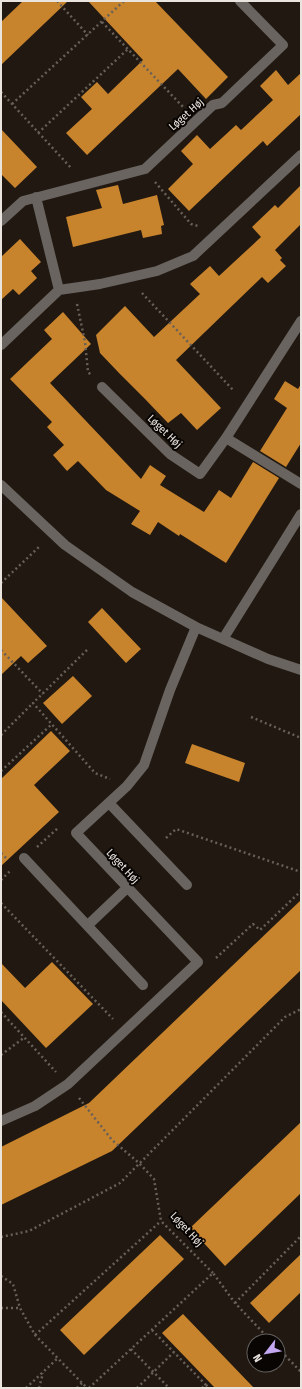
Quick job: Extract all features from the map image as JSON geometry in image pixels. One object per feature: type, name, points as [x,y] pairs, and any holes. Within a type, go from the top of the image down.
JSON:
[{"type":"street","name":"Løget Høj","points":[[1,221],[23,201],[145,169],[213,105],[222,103],[283,45],[240,1]]},
{"type":"street","points":[[1,345],[59,290],[100,284],[157,271],[193,256],[301,155]]},
{"type":"street","points":[[36,197],[59,290]]},
{"type":"street","name":"Løget Høj","points":[[102,387],[170,454],[200,474],[248,405],[301,320]]},
{"type":"street","points":[[226,438],[301,484]]},
{"type":"street","points":[[1,485],[66,546],[132,592],[196,627],[268,659],[301,670]]},
{"type":"street","points":[[223,639],[301,514]]},
{"type":"street","name":"Løget Høj","points":[[68,1084],[198,962],[76,833],[127,786],[144,765],[170,690],[196,627]]},
{"type":"street","points":[[109,803],[187,885]]},
{"type":"street","points":[[24,858],[88,925],[142,985]]},
{"type":"street","points":[[88,925],[127,888]]},
{"type":"street","points":[[1,1122],[35,1106],[68,1084]]},
{"type":"path","points":[[57,1],[88,35]]},
{"type":"path","points":[[12,104],[124,1]]},
{"type":"path","points":[[102,22],[196,121]]},
{"type":"path","points":[[38,133],[128,49]]},
{"type":"path","points":[[1,92],[86,184]]},
{"type":"path","points":[[145,169],[191,224],[220,230]]},
{"type":"path","points":[[128,278],[248,405]]},
{"type":"path","points":[[74,288],[86,342],[88,372],[102,387]]},
{"type":"path","points":[[1,583],[52,534]]},
{"type":"path","points":[[1,650],[42,694]]},
{"type":"path","points":[[1,735],[87,650]]},
{"type":"path","points":[[33,703],[95,773],[127,786]]},
{"type":"path","points":[[251,718],[301,738]]},
{"type":"path","points":[[1,771],[52,724]]},
{"type":"path","points":[[154,850],[176,829],[301,872]]},
{"type":"path","points":[[1,880],[14,867]]},
{"type":"path","points":[[215,959],[253,924],[260,930],[301,891]]},
{"type":"path","points":[[1,903],[124,1031]]},
{"type":"path","points":[[1,1237],[29,1230],[120,1183],[285,1017],[301,1009]]},
{"type":"path","name":"Løget Høj","points":[[1,1012],[68,1084],[112,1140],[139,1163],[154,1179],[161,1221],[213,1273],[235,1302],[264,1333]]},
{"type":"path","points":[[1,1055],[25,1037]]},
{"type":"path","points":[[36,1335],[161,1221]]},
{"type":"path","points":[[235,1302],[301,1236]]},
{"type":"path","points":[[1,1276],[13,1284],[20,1308],[36,1335],[88,1388],[213,1273]]},
{"type":"path","points":[[1,1308],[20,1308]]},
{"type":"path","points":[[152,1330],[209,1388]]},
{"type":"path","points":[[131,1349],[169,1388]]},
{"type":"path","points":[[137,1388],[174,1352]]},
{"type":"path","points":[[286,1356],[301,1372]]},
{"type":"path","points":[[26,1388],[58,1358]]},
{"type":"path","points":[[39,1388],[43,1371]]},
{"type":"path","points":[[77,1388],[82,1383]]},
{"type":"path","points":[[202,1388],[206,1385]]},
{"type":"building","points":[[23,1],[68,1],[1,65],[1,22]]},
{"type":"building","points":[[88,1],[155,1],[228,77],[206,99],[178,69],[87,155],[66,133],[92,109],[81,97],[97,82],[108,94],[143,60]]},
{"type":"building","points":[[276,70],[288,85],[301,73],[301,114],[267,146],[263,141],[189,211],[168,189],[193,164],[181,151],[197,135],[210,149],[236,125],[241,130],[273,100],[260,86]]},
{"type":"building","points":[[1,129],[37,167],[15,188],[1,174]]},
{"type":"building","points":[[118,185],[123,204],[157,195],[164,225],[161,226],[162,234],[143,238],[141,230],[73,247],[66,217],[102,208],[96,190]]},
{"type":"building","points":[[301,185],[301,224],[275,250],[282,258],[280,260],[286,266],[268,283],[262,277],[176,360],[221,408],[197,430],[181,413],[168,423],[100,353],[96,335],[125,306],[154,337],[200,294],[190,284],[210,266],[219,276],[261,237],[252,227],[275,205],[278,208]]},
{"type":"building","points":[[20,239],[41,262],[31,271],[37,278],[19,295],[13,289],[1,300],[1,257]]},
{"type":"building","points":[[63,312],[91,344],[50,383],[141,479],[150,465],[166,476],[160,485],[204,512],[219,490],[231,498],[253,462],[279,478],[226,563],[158,522],[150,535],[131,524],[140,511],[106,490],[78,461],[67,471],[53,455],[64,445],[47,427],[52,422],[10,379],[52,339],[44,330]]},
{"type":"building","points":[[285,381],[298,389],[301,384],[301,443],[286,467],[260,451],[287,408],[274,399]]},
{"type":"building","points":[[1,597],[47,646],[28,663],[21,656],[1,675]]},
{"type":"building","points":[[102,608],[141,649],[126,663],[88,622]]},
{"type":"building","points":[[73,676],[92,696],[62,724],[43,703]]},
{"type":"building","points":[[51,731],[70,751],[34,785],[59,812],[1,866],[1,779]]},
{"type":"building","points":[[192,744],[245,763],[239,782],[185,763]]},
{"type":"building","points":[[301,900],[301,970],[112,1151],[1,1205],[1,1147],[89,1103]]},
{"type":"building","points":[[52,962],[93,1004],[46,1048],[1,1000],[1,963],[25,988]]},
{"type":"building","points":[[301,1122],[301,1193],[225,1266],[190,1228]]},
{"type":"building","points":[[160,1235],[184,1259],[84,1355],[60,1330]]},
{"type":"building","points":[[301,1254],[301,1292],[269,1323],[250,1303]]},
{"type":"building","points":[[183,1314],[254,1388],[215,1388],[162,1333]]}]
